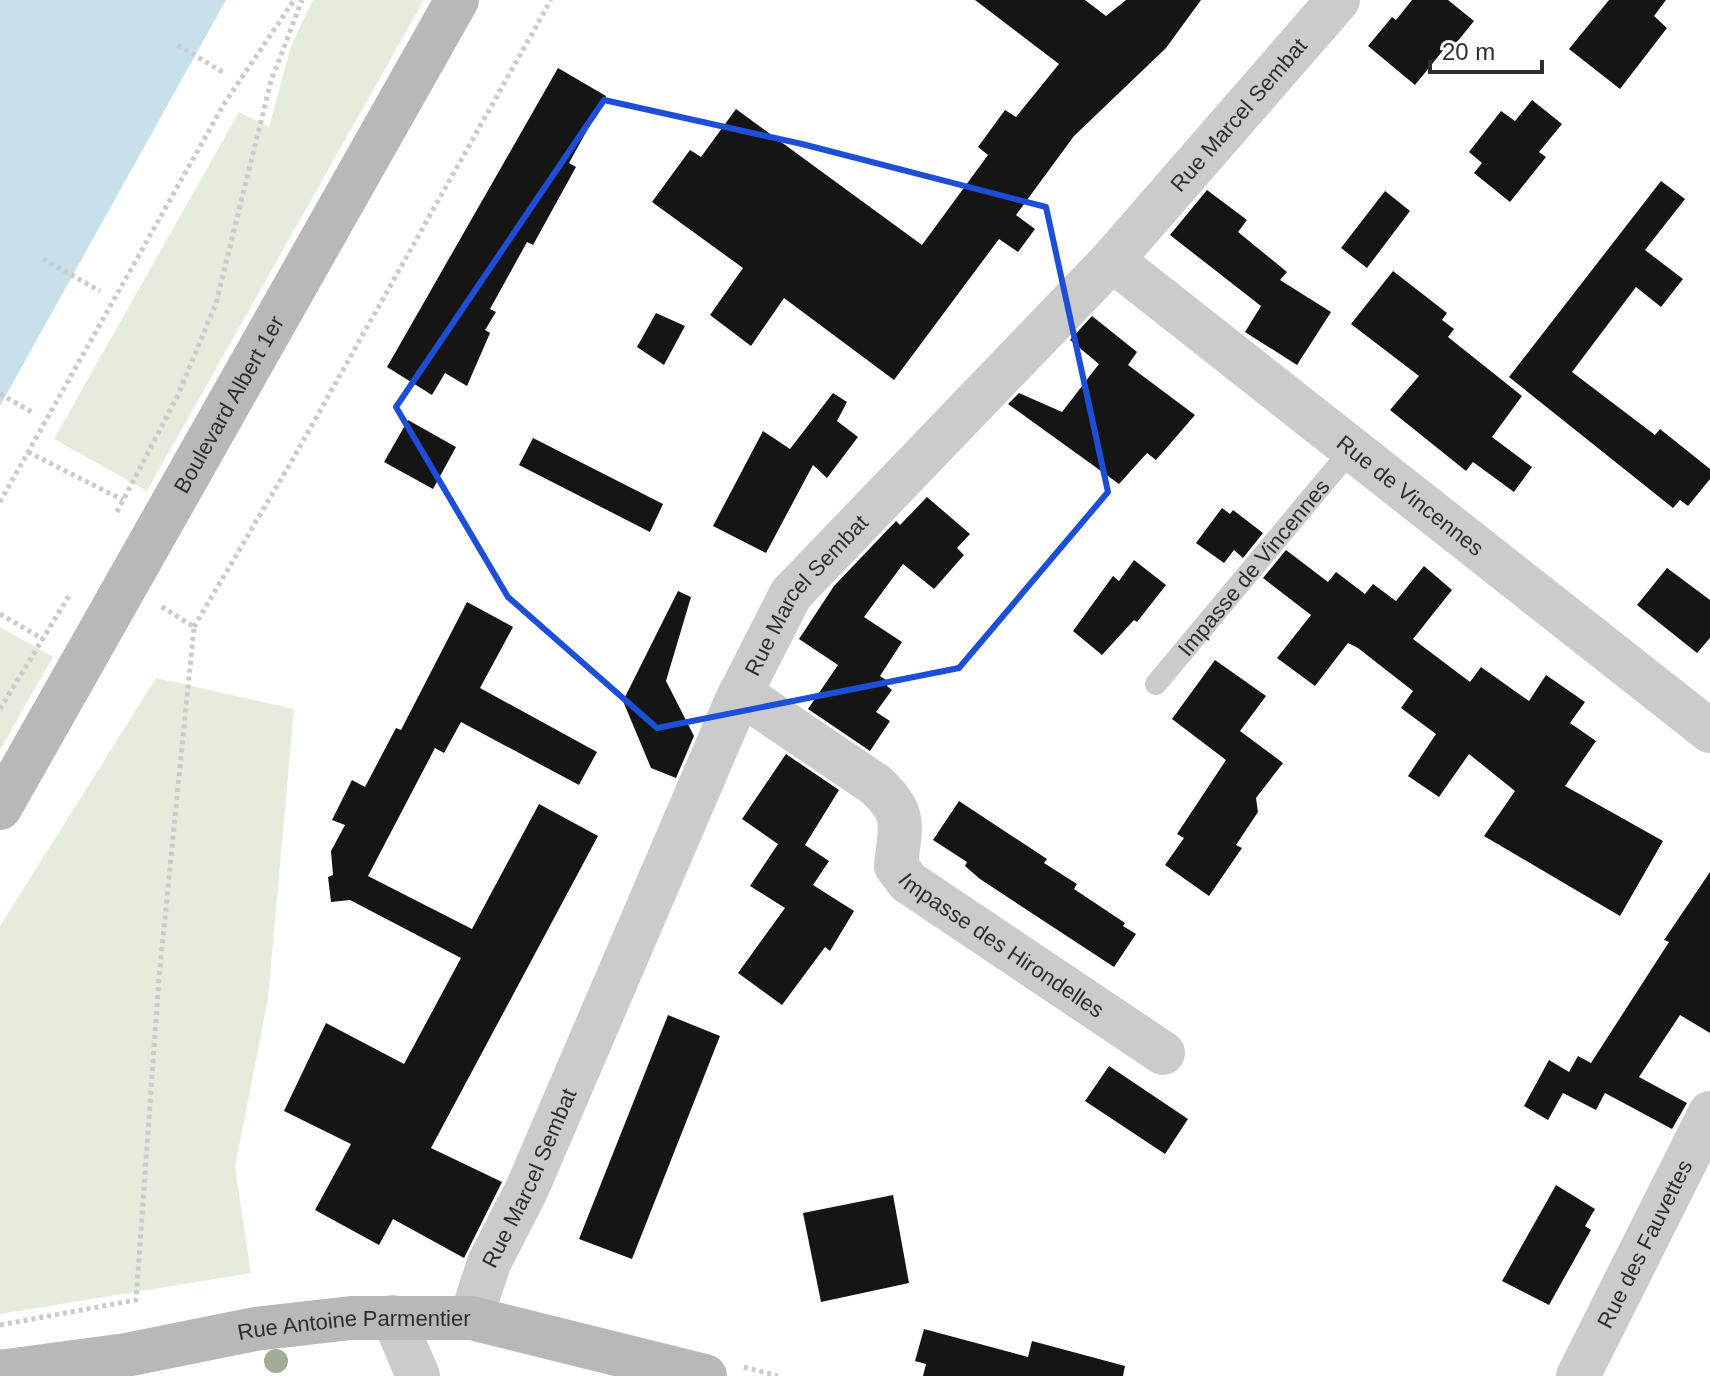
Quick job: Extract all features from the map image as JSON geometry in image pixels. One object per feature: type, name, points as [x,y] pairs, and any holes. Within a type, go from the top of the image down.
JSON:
[{"type":"street","name":"Boulevard Albert 1er","points":[[0,808],[457,0]]},
{"type":"street","name":"Rue Marcel Sembat","points":[[471,1318],[489,1263],[526,1191],[740,693],[791,594],[1112,260],[1338,0]]},
{"type":"street","name":"Rue de Vincennes","points":[[1112,260],[1710,731]]},
{"type":"street","name":"Impasse des Hirondelles","points":[[740,693],[876,785],[896,804],[900,819],[896,866],[908,882],[1163,1053]]},
{"type":"street","name":"Rue des Fauvettes","points":[[1578,1376],[1710,1113]]},
{"type":"street","name":"Rue Antoine Parmentier","points":[[0,1372],[126,1355],[255,1329],[393,1317],[471,1318],[705,1376]]},
{"type":"street","points":[[393,1317],[418,1376]]},
{"type":"lane","name":"Impasse de Vincennes","points":[[1156,684],[1352,449]]},
{"type":"path","points":[[0,502],[224,104],[294,0]]},
{"type":"path","points":[[116,513],[178,395],[216,303],[271,81],[302,0]]},
{"type":"path","points":[[0,1325],[136,1300],[159,978],[194,627],[551,0]]},
{"type":"path","points":[[178,45],[224,73]]},
{"type":"path","points":[[43,259],[100,291]]},
{"type":"path","points":[[0,394],[32,412]]},
{"type":"path","points":[[28,452],[123,500]]},
{"type":"path","points":[[125,589],[171,611],[194,627]]},
{"type":"path","points":[[0,709],[73,590]]},
{"type":"path","points":[[0,614],[43,639]]},
{"type":"highlighted area","points":[[604,100],[802,144],[1046,207],[1108,492],[959,668],[657,728],[508,597],[396,407]]},
{"type":"green space","points":[[313,0],[424,0],[147,491],[54,439],[239,112],[269,127],[291,46]]},
{"type":"green space","points":[[0,627],[53,657],[0,750]]},
{"type":"green space","points":[[156,678],[294,709],[268,999],[235,1167],[251,1273],[0,1314],[0,926]]},
{"type":"water","points":[[0,0],[226,0],[0,406]]},
{"type":"building","points":[[975,0],[1085,0],[1106,16],[1126,0],[1201,0],[1166,48],[1074,136],[1016,215],[1035,229],[1018,252],[999,239],[894,380],[784,298],[751,346],[710,315],[743,268],[652,202],[690,150],[701,157],[736,109],[922,245],[988,155],[978,147],[1005,110],[1016,117],[1059,64]]},
{"type":"building","points":[[1412,0],[1448,0],[1474,21],[1457,42],[1449,43],[1415,85],[1368,46],[1392,17],[1396,20]]},
{"type":"building","points":[[1609,0],[1666,0],[1654,16],[1667,28],[1620,89],[1569,49]]},
{"type":"building","points":[[558,68],[606,96],[569,163],[576,167],[533,245],[527,242],[490,309],[496,312],[485,330],[490,333],[467,386],[445,373],[432,395],[387,367]]},
{"type":"building","points":[[1532,100],[1562,124],[1539,152],[1546,157],[1510,202],[1474,173],[1482,163],[1469,152],[1501,111],[1515,121]]},
{"type":"building","points":[[1661,181],[1685,199],[1645,250],[1683,279],[1661,307],[1636,287],[1572,372],[1655,435],[1660,429],[1710,469],[1710,479],[1688,506],[1680,500],[1673,508],[1509,377]]},
{"type":"building","points":[[1207,190],[1247,220],[1238,232],[1287,272],[1280,280],[1331,312],[1297,365],[1245,332],[1261,306],[1170,235]]},
{"type":"building","points":[[1385,191],[1410,211],[1367,268],[1341,248]]},
{"type":"building","points":[[1393,271],[1447,313],[1442,320],[1454,329],[1448,337],[1522,396],[1492,437],[1532,467],[1514,492],[1473,462],[1466,471],[1390,410],[1419,376],[1351,324]]},
{"type":"building","points":[[656,313],[685,326],[664,365],[637,347]]},
{"type":"building","points":[[1092,316],[1137,352],[1128,365],[1195,415],[1156,460],[1147,453],[1119,484],[1008,404],[1019,393],[1062,412],[1099,364],[1070,340]]},
{"type":"building","points":[[833,393],[847,402],[837,421],[858,437],[827,478],[813,465],[766,553],[713,526],[763,431],[790,449]]},
{"type":"building","points":[[408,420],[456,447],[433,489],[384,462]]},
{"type":"building","points":[[533,438],[663,504],[650,532],[519,465]]},
{"type":"building","points":[[927,497],[970,534],[957,548],[964,555],[934,589],[903,564],[864,617],[902,642],[880,676],[889,682],[887,686],[892,690],[876,712],[890,721],[870,751],[808,709],[838,665],[799,639],[834,586],[896,521],[900,525]]},
{"type":"building","points":[[1222,508],[1230,514],[1233,510],[1263,533],[1243,558],[1234,550],[1224,563],[1196,543]]},
{"type":"building","points":[[1286,550],[1328,582],[1336,572],[1365,594],[1373,584],[1396,601],[1424,566],[1452,590],[1413,639],[1470,682],[1481,667],[1529,701],[1546,675],[1585,702],[1570,723],[1596,741],[1565,786],[1663,841],[1620,916],[1484,836],[1515,791],[1469,754],[1439,797],[1408,776],[1436,734],[1401,708],[1413,691],[1358,648],[1348,643],[1315,686],[1277,658],[1311,615],[1263,578]]},
{"type":"building","points":[[1134,560],[1166,585],[1137,622],[1134,620],[1102,655],[1073,631],[1113,576],[1119,581]]},
{"type":"building","points":[[1667,568],[1710,600],[1710,638],[1697,653],[1637,605]]},
{"type":"building","points":[[678,591],[691,597],[666,681],[694,736],[676,778],[651,768],[623,701]]},
{"type":"building","points":[[467,602],[513,627],[480,688],[597,752],[579,785],[461,722],[444,753],[435,748],[368,876],[472,929],[539,804],[598,836],[431,1148],[502,1182],[464,1258],[393,1219],[379,1245],[315,1210],[351,1144],[284,1111],[326,1023],[404,1064],[461,958],[350,900],[331,902],[328,877],[333,875],[331,851],[345,825],[332,820],[352,780],[365,787],[396,728],[401,730]]},
{"type":"building","points":[[1215,660],[1266,696],[1240,731],[1283,763],[1256,798],[1258,812],[1236,845],[1242,848],[1209,896],[1165,865],[1184,838],[1177,834],[1226,760],[1172,719]]},
{"type":"building","points":[[786,754],[839,790],[805,845],[829,861],[813,885],[854,911],[830,951],[825,947],[782,1005],[738,973],[785,908],[750,886],[778,844],[742,819]]},
{"type":"building","points":[[959,801],[1047,859],[1044,863],[1077,884],[1074,889],[1125,923],[1123,926],[1136,934],[1114,967],[980,879],[965,866],[967,862],[933,840]]},
{"type":"building","points":[[1710,872],[1710,1033],[1680,1015],[1639,1077],[1687,1103],[1672,1129],[1605,1093],[1596,1110],[1563,1093],[1548,1120],[1524,1106],[1549,1060],[1569,1072],[1578,1056],[1591,1063],[1669,942],[1664,940]]},
{"type":"building","points":[[668,1015],[720,1036],[632,1259],[579,1239]]},
{"type":"building","points":[[1109,1066],[1188,1119],[1165,1154],[1085,1101]]},
{"type":"building","points":[[1556,1185],[1595,1209],[1585,1226],[1591,1230],[1549,1305],[1502,1281]]},
{"type":"building","points":[[893,1195],[909,1283],[821,1302],[803,1213]]},
{"type":"building","points":[[924,1329],[1028,1357],[1032,1341],[1125,1366],[1123,1376],[923,1376],[926,1364],[915,1361]]}]
